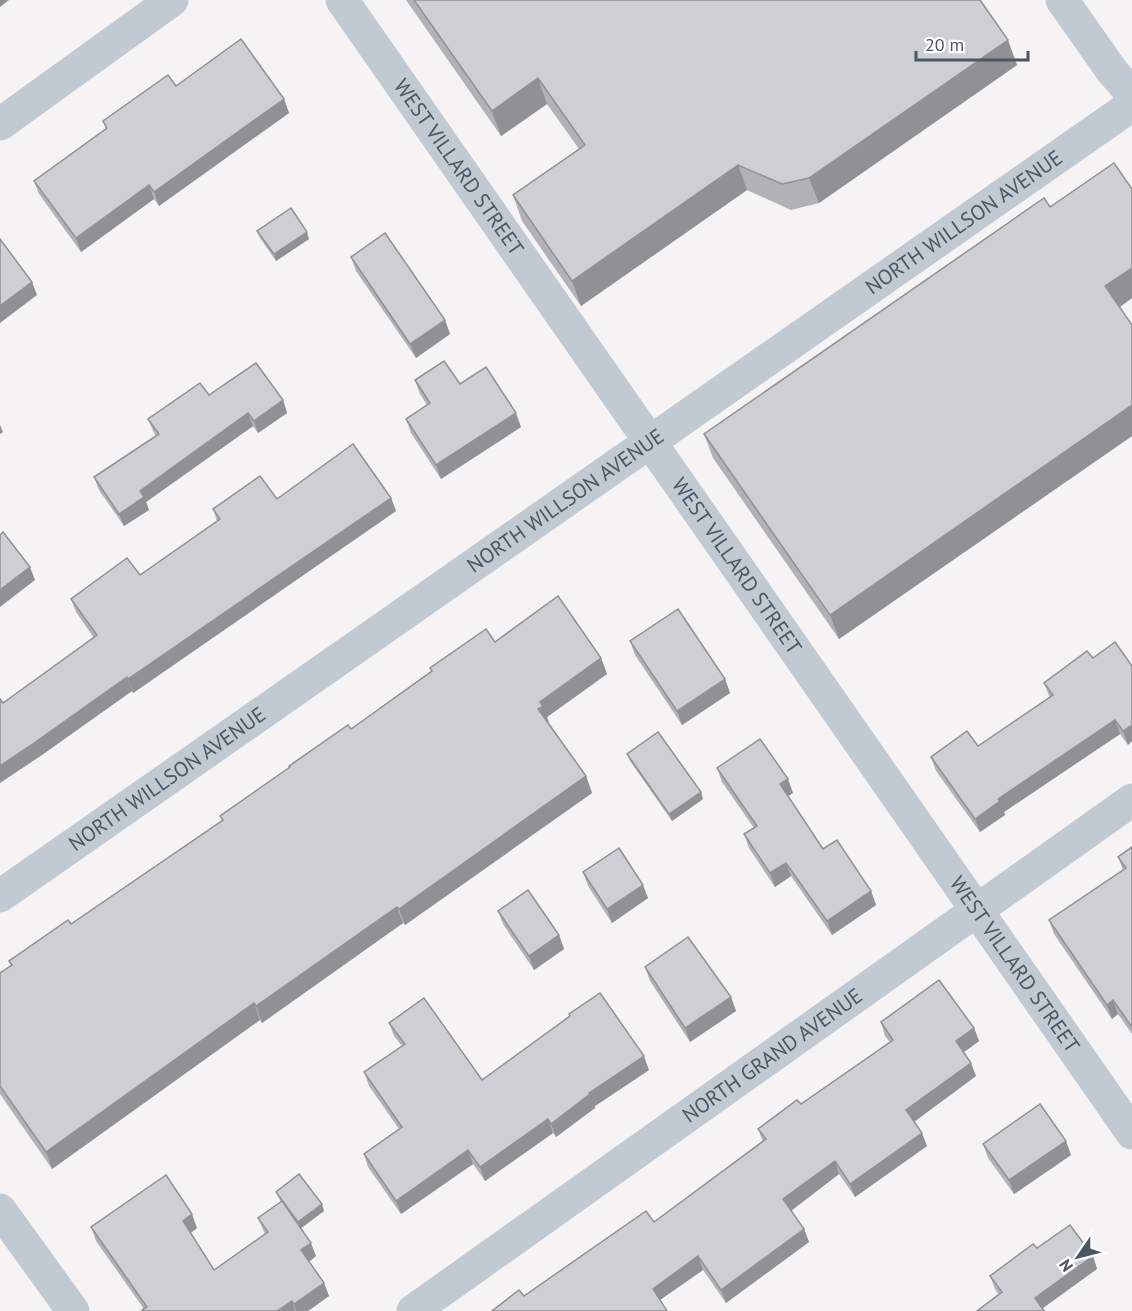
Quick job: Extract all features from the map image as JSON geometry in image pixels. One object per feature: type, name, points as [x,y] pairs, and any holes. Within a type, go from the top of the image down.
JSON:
[{"type":"street","points":[[0,124],[172,0]]},
{"type":"street","name":"WEST VILLARD STREET","points":[[342,0],[1132,1133]]},
{"type":"street","points":[[1062,0],[1112,71],[1132,94]]},
{"type":"street","name":"NORTH WILLSON AVENUE","points":[[0,896],[1132,105]]},
{"type":"street","name":"NORTH GRAND AVENUE","points":[[413,1311],[1132,800]]},
{"type":"street","points":[[0,1210],[73,1311]]},
{"type":"building","points":[[414,0],[980,0],[1008,40],[809,178],[782,184],[738,165],[572,281],[513,195],[585,145],[538,78],[492,111]]},
{"type":"building","points":[[241,39],[284,99],[154,192],[149,185],[76,238],[34,181],[107,128],[103,121],[168,75],[176,86]]},
{"type":"building","points":[[1114,163],[1132,189],[1132,268],[1105,286],[1132,325],[1132,405],[830,615],[704,434],[1044,198],[1050,207]]},
{"type":"building","points":[[291,208],[307,232],[274,254],[257,231]]},
{"type":"building","points":[[385,233],[445,320],[410,344],[351,257]]},
{"type":"building","points":[[0,239],[32,282],[0,306]]},
{"type":"building","points":[[444,361],[460,384],[486,367],[516,413],[436,465],[406,419],[430,403],[415,380]]},
{"type":"building","points":[[256,363],[283,400],[254,421],[248,413],[140,491],[144,497],[119,514],[94,477],[159,434],[148,419],[200,383],[209,395]]},
{"type":"building","points":[[353,444],[391,498],[0,766],[0,699],[3,703],[97,635],[71,599],[127,558],[140,575],[220,519],[213,509],[260,476],[277,499]]},
{"type":"building","points":[[3,532],[30,567],[0,590],[0,535]]},
{"type":"building","points":[[558,596],[601,658],[540,702],[543,706],[538,709],[586,776],[399,909],[397,907],[256,1006],[254,1003],[46,1152],[0,1086],[0,973],[12,965],[9,961],[68,920],[71,924],[223,820],[220,816],[348,725],[351,729],[432,671],[430,668],[486,629],[495,642]]},
{"type":"building","points":[[678,609],[725,679],[677,711],[630,641]]},
{"type":"building","points":[[1115,642],[1132,666],[1132,725],[1123,731],[1115,720],[998,799],[1000,801],[975,819],[931,757],[967,731],[978,746],[1053,695],[1044,683],[1087,651],[1093,658]]},
{"type":"building","points":[[658,732],[701,792],[669,814],[627,754]]},
{"type":"building","points":[[760,739],[788,779],[780,784],[823,849],[837,840],[871,891],[827,921],[786,863],[770,873],[744,834],[757,826],[717,768]]},
{"type":"building","points":[[1132,847],[1132,1027],[1113,1000],[1107,1005],[1049,920],[1126,868],[1118,857]]},
{"type":"building","points":[[619,848],[643,885],[607,909],[583,872]]},
{"type":"building","points":[[528,890],[559,935],[529,956],[498,911]]},
{"type":"building","points":[[688,937],[731,997],[685,1028],[645,967]]},
{"type":"building","points":[[939,980],[974,1028],[956,1041],[971,1063],[906,1110],[922,1133],[850,1184],[835,1161],[783,1199],[804,1229],[721,1290],[698,1256],[653,1289],[667,1311],[492,1311],[519,1290],[524,1296],[646,1211],[654,1222],[766,1139],[758,1129],[797,1100],[801,1104],[893,1040],[881,1022]]},
{"type":"building","points":[[600,993],[644,1056],[589,1093],[551,1124],[548,1119],[480,1167],[468,1150],[396,1201],[364,1154],[402,1127],[364,1072],[405,1044],[389,1023],[424,998],[482,1080]]},
{"type":"building","points":[[1040,1104],[1066,1141],[1009,1180],[983,1144]]},
{"type":"building","points":[[299,1174],[322,1204],[298,1222],[276,1192]]},
{"type":"building","points":[[166,1175],[192,1214],[183,1221],[214,1270],[268,1232],[258,1218],[282,1201],[311,1243],[301,1250],[324,1283],[294,1304],[292,1301],[277,1311],[142,1311],[147,1307],[91,1227]]},
{"type":"building","points":[[1070,1225],[1093,1256],[1035,1298],[1044,1311],[977,1311],[1002,1292],[990,1276],[1033,1244],[1037,1248]]}]
